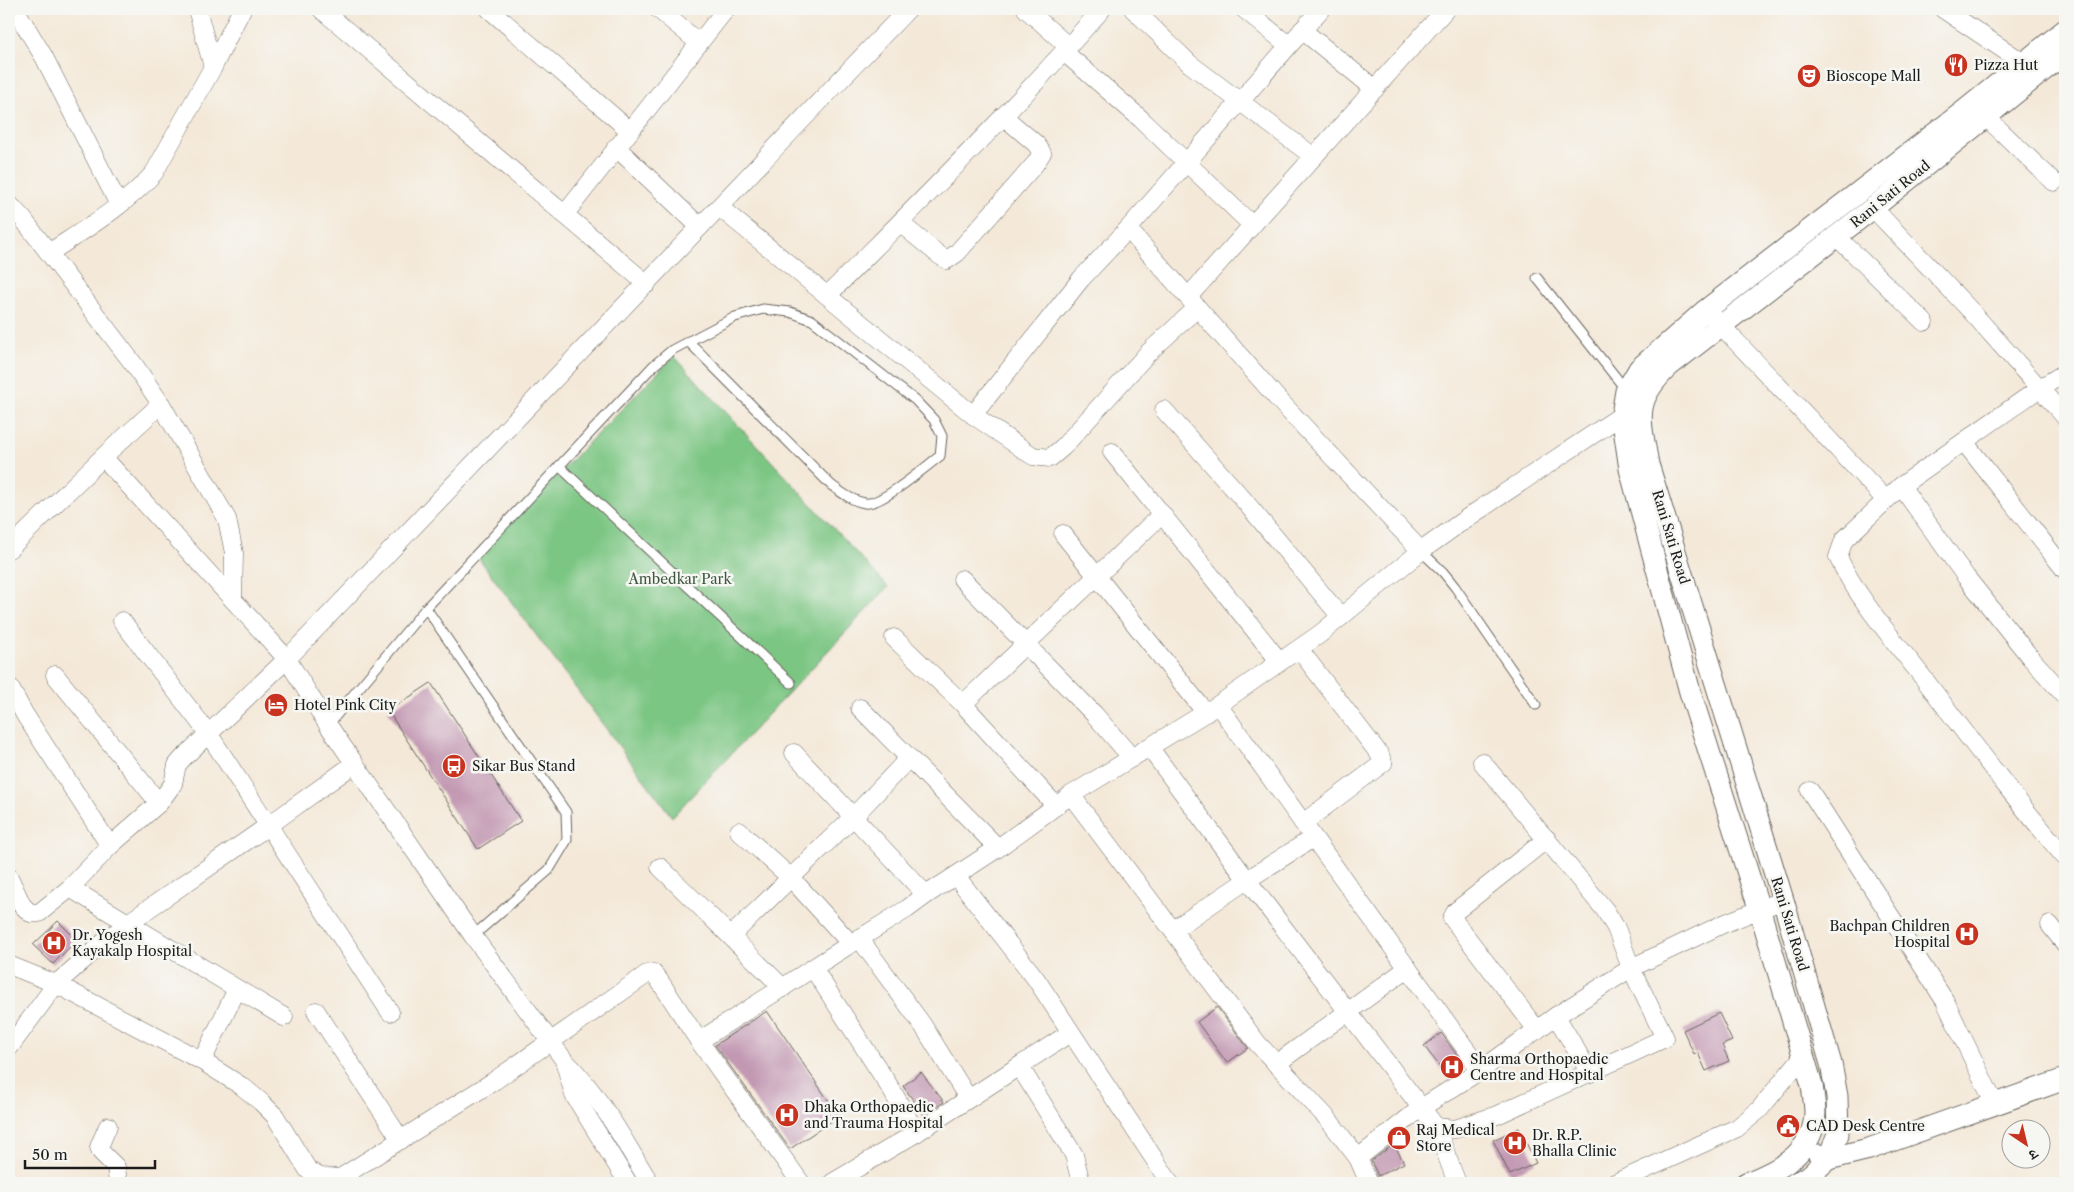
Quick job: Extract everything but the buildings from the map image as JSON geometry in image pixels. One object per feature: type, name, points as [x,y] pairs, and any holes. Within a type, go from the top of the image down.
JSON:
[{"type":"street","points":[[15,9],[44,57],[120,205]]},
{"type":"street","points":[[197,9],[213,66]]},
{"type":"street","points":[[49,253],[120,205],[141,188],[154,173],[242,9]]},
{"type":"street","points":[[321,9],[647,284]]},
{"type":"street","points":[[489,9],[629,130]]},
{"type":"street","points":[[658,9],[698,42]]},
{"type":"street","points":[[565,214],[698,42],[726,9]]},
{"type":"street","points":[[9,877],[22,905],[30,913],[40,913],[70,888],[110,846],[159,803],[173,784],[177,765],[208,733],[287,659],[908,9]]},
{"type":"street","points":[[1026,9],[1252,225]]},
{"type":"street","points":[[828,295],[1003,116],[1102,9]]},
{"type":"street","points":[[1133,9],[1190,64],[1314,157]]},
{"type":"street","points":[[1244,9],[1288,45]]},
{"type":"street","points":[[973,415],[1081,279],[1128,229],[1239,100],[1321,9]]},
{"type":"street","points":[[719,207],[973,415],[1034,456],[1050,458],[1063,447],[1193,303],[1252,225],[1446,9]]},
{"type":"street","points":[[1943,9],[2032,69]]},
{"type":"street","points":[[1302,30],[1375,89]]},
{"type":"street","points":[[1746,1183],[1771,1174],[1791,1161],[1803,1149],[1811,1132],[1815,1114],[1812,1085],[1760,911],[1690,692],[1639,466],[1622,414],[1626,391],[1639,369],[1713,318],[2032,69],[2061,51],[2065,30]]},
{"type":"street","name":"Rani Sati Road","points":[[1795,1183],[1808,1177],[1828,1159],[1838,1134],[1837,1096],[1831,1064],[1783,900],[1639,466],[1641,415],[1644,397],[1654,380],[1713,318],[1836,236],[1873,208],[1986,116],[2032,69]]},
{"type":"street","points":[[900,223],[947,260],[957,253],[1036,164],[1042,153],[1036,144],[1003,116]]},
{"type":"street","points":[[1986,116],[2054,182]]},
{"type":"street","points":[[616,147],[700,227]]},
{"type":"street","points":[[9,204],[135,366],[161,404],[227,519],[234,553],[232,599]]},
{"type":"street","points":[[1873,208],[1971,311],[2065,417]]},
{"type":"street","points":[[1128,229],[1276,398],[1421,551]]},
{"type":"street","points":[[1836,236],[1924,322]]},
{"type":"street","points":[[1713,318],[1886,500]]},
{"type":"street","points":[[2065,373],[2040,388],[1965,443],[1901,486],[1844,540],[1838,558],[1846,575],[1986,759],[2065,857]]},
{"type":"street","points":[[9,548],[161,404]]},
{"type":"street","points":[[1164,410],[1236,491],[1341,617]]},
{"type":"street","points":[[699,1041],[907,909],[998,848],[1071,795],[1212,709],[1299,649],[1421,551],[1622,414]]},
{"type":"street","points":[[1965,443],[2065,570]]},
{"type":"street","points":[[1112,452],[1280,662]]},
{"type":"street","points":[[103,457],[287,659],[354,764],[473,936],[564,1060],[581,1076],[650,1183]]},
{"type":"street","points":[[1901,486],[1966,577],[2059,676],[2065,696]]},
{"type":"street","points":[[963,704],[1162,514]]},
{"type":"street","points":[[1063,534],[1212,709],[1303,823],[1481,1070]]},
{"type":"street","points":[[962,579],[1094,714],[1132,758]]},
{"type":"street","points":[[122,621],[208,733],[390,1012]]},
{"type":"street","points":[[894,638],[963,704],[1056,806]]},
{"type":"street","points":[[1299,649],[1380,755],[1383,763],[1303,823]]},
{"type":"street","points":[[55,675],[159,803]]},
{"type":"street","points":[[9,686],[25,715],[110,846]]},
{"type":"street","points":[[860,708],[998,848]]},
{"type":"street","points":[[1149,747],[1247,880],[1436,1127],[1457,1183]]},
{"type":"street","points":[[794,753],[926,895]]},
{"type":"street","points":[[731,936],[853,817],[909,758]]},
{"type":"street","points":[[1436,1127],[1455,1129],[1497,1115],[1665,1038],[1631,968],[1616,928],[1605,910],[1482,762]]},
{"type":"street","points":[[9,1048],[56,984],[128,923],[354,764]]},
{"type":"street","points":[[1810,791],[1945,1000],[1995,1105]]},
{"type":"street","points":[[1071,795],[1258,1044],[1328,1119],[1358,1158],[1369,1183]]},
{"type":"street","points":[[739,831],[791,878],[855,941],[922,1024],[968,1098]]},
{"type":"street","points":[[1173,930],[1314,838]]},
{"type":"street","points":[[1537,1030],[1452,918],[1456,911],[1546,839]]},
{"type":"street","points":[[660,867],[783,988]]},
{"type":"street","points":[[956,876],[1036,979],[1170,1183]]},
{"type":"street","points":[[70,888],[284,1017]]},
{"type":"street","points":[[1358,1158],[1421,1108],[1481,1070],[1556,1016],[1631,968],[1723,924],[1760,911],[1783,900]]},
{"type":"street","points":[[2050,925],[2065,944]]},
{"type":"street","points":[[9,965],[56,984],[202,1061],[243,1087],[275,1116],[308,1170],[320,1177],[340,1181],[494,1081],[642,977],[653,973],[699,1041],[801,1183]]},
{"type":"street","points":[[813,968],[891,1089],[916,1133]]},
{"type":"street","points":[[1276,1064],[1408,968]]},
{"type":"street","points":[[202,1061],[236,989]]},
{"type":"street","points":[[316,1011],[401,1140]]},
{"type":"street","points":[[1556,1016],[1590,1073]]},
{"type":"street","points":[[832,1183],[916,1133],[1070,1033]]},
{"type":"street","points":[[1615,1183],[1737,1128],[1759,1110],[1804,1055]]},
{"type":"street","points":[[564,1060],[574,1095],[628,1183]]},
{"type":"street","points":[[1020,1067],[1074,1155],[1081,1183]]},
{"type":"street","points":[[1803,1149],[1828,1159],[1869,1149],[2065,1079]]},
{"type":"street","points":[[108,1126],[99,1147],[101,1152],[116,1167],[118,1183]]},
{"type":"lane","points":[[1537,278],[1626,391]]},
{"type":"lane","points":[[328,725],[426,608],[663,356],[688,341],[735,317],[763,309],[790,312],[812,320],[915,400],[934,420],[942,436],[940,456],[885,498],[868,504],[849,498],[831,485],[688,341]]},
{"type":"lane","points":[[559,466],[791,683]]},
{"type":"lane","points":[[1421,551],[1444,572],[1536,705]]},
{"type":"lane","points":[[426,608],[566,812],[567,840],[549,870],[473,936]]},
{"type":"green space","name":"Ambedkar Park","points":[[674,356],[888,587],[672,817],[477,556]]},
{"type":"place","name":"Pizza Hut","points":[[1956,65]]},
{"type":"place","name":"Bioscope Mall","points":[[1809,76]]},
{"type":"place","name":"Hotel Pink City","points":[[276,705]]},
{"type":"place","name":"Sikar Bus Stand","points":[[454,766]]},
{"type":"place","name":"Bachpan Children Hospital","points":[[1967,934]]},
{"type":"place","name":"Dr. Yogesh Kayakalp Hospital","points":[[54,943]]},
{"type":"place","name":"Sharma Orthopaedic Centre and Hospital","points":[[1452,1067]]},
{"type":"place","name":"Dhaka Orthopaedic and Trauma Hospital","points":[[787,1115]]},
{"type":"place","name":"CAD Desk Centre","points":[[1788,1126]]},
{"type":"place","name":"Raj Medical Store","points":[[1399,1138]]},
{"type":"place","name":"Dr. R.P. Bhalla Clinic","points":[[1515,1143]]}]
